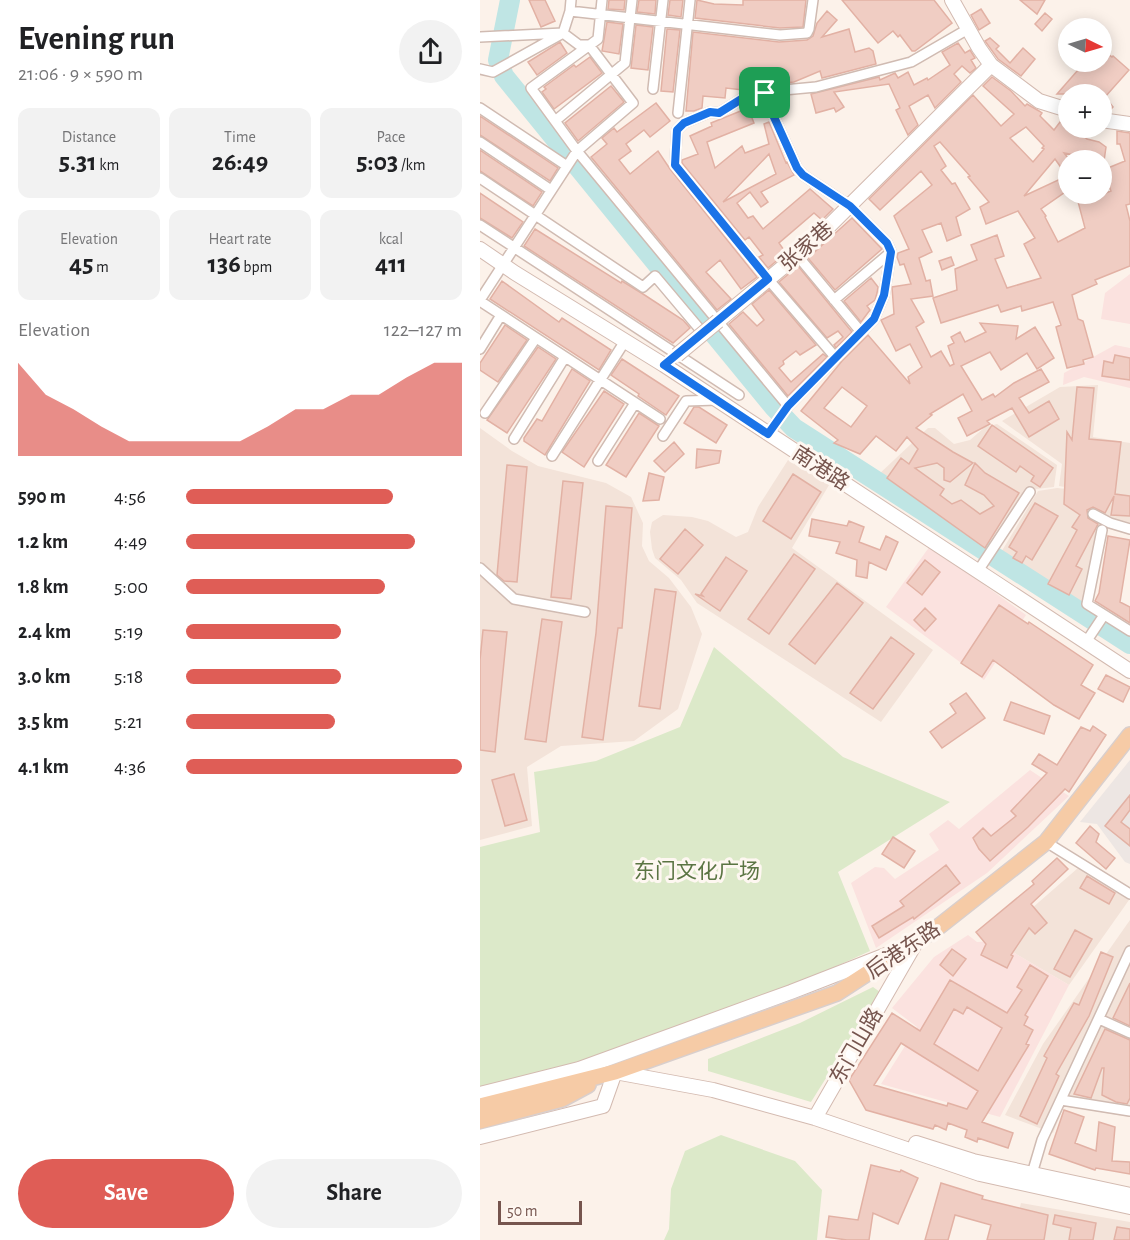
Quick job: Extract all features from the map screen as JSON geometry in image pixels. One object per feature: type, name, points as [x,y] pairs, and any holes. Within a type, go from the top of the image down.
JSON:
[{"type":"main road","points":[[952,0],[992,66],[1039,101],[1058,107]]},
{"type":"main road","name":"张家巷","points":[[664,365],[797,255],[992,66]]},
{"type":"main road","points":[[1112,122],[1130,124]]},
{"type":"main road","name":"南港路","points":[[480,249],[664,365],[1130,671]]},
{"type":"main road","name":"后港东路","points":[[615,1072],[837,993],[915,944],[1046,842],[1130,735]]},
{"type":"main road","points":[[480,1094],[579,1069],[915,944]]},
{"type":"main road","name":"东门山路","points":[[817,1114],[915,944]]},
{"type":"main road","points":[[480,1121],[562,1099],[615,1072]]},
{"type":"main road","points":[[480,1137],[603,1106],[615,1072]]},
{"type":"main road","points":[[480,1106],[615,1072],[713,1090],[817,1114],[980,1174],[1130,1195]]},
{"type":"main road","points":[[1030,1180],[1130,1207]]},
{"type":"street","points":[[480,69],[493,72],[563,33],[571,0]]},
{"type":"street","points":[[602,0],[597,39],[531,88],[577,151],[788,406]]},
{"type":"street","points":[[555,121],[625,63],[632,0]]},
{"type":"street","points":[[653,89],[663,0]]},
{"type":"street","points":[[678,113],[690,0]]},
{"type":"street","points":[[570,11],[780,35],[807,33],[813,0]]},
{"type":"street","points":[[836,358],[675,165],[677,130],[684,123],[710,112],[719,113],[751,93],[816,87],[911,62],[968,29]]},
{"type":"street","points":[[481,37],[563,33],[579,45],[589,45]]},
{"type":"street","points":[[589,45],[633,103],[577,151],[480,300],[660,419]]},
{"type":"street","points":[[765,93],[797,168],[803,175],[850,206],[887,243],[891,252],[884,295],[874,319],[788,406],[768,433]]},
{"type":"street","points":[[480,108],[567,166]]},
{"type":"street","points":[[480,142],[551,190]]},
{"type":"street","points":[[480,178],[643,287],[655,276],[703,333]]},
{"type":"street","points":[[480,225],[739,395]]},
{"type":"street","points":[[834,300],[891,252]]},
{"type":"street","points":[[797,255],[861,332]]},
{"type":"street","points":[[480,349],[501,315]]},
{"type":"street","points":[[485,413],[536,338]]},
{"type":"street","points":[[552,456],[625,341]]},
{"type":"street","points":[[514,440],[565,357]]},
{"type":"street","points":[[663,436],[686,401],[717,400]]},
{"type":"street","points":[[598,461],[635,403]]},
{"type":"street","points":[[978,571],[1030,492]]},
{"type":"street","points":[[1093,514],[1110,523],[1130,529]]},
{"type":"street","points":[[1102,530],[1087,604],[1130,631]]},
{"type":"street","points":[[480,567],[514,599],[585,612]]},
{"type":"street","points":[[1086,641],[1104,615]]},
{"type":"street","points":[[1046,842],[1130,894]]},
{"type":"street","points":[[1030,1180],[1042,1140],[1130,951]]},
{"type":"street","points":[[1099,1019],[1130,1033]]},
{"type":"street","points":[[1061,1100],[1130,1112]]},
{"type":"shaded area","points":[[1130,274],[1130,324],[1101,319],[1105,293]]},
{"type":"shaded area","points":[[1115,345],[1130,348],[1130,388],[1084,377],[1063,385],[1064,373]]},
{"type":"shaded area","points":[[1098,385],[1093,437],[1130,443],[1130,525],[1111,520],[1093,510],[1094,492],[1089,492],[1087,514],[1104,524],[1082,607],[1000,554],[1038,491],[1057,488],[1087,491],[1059,486],[1062,464],[1002,421],[1060,387]]},
{"type":"shaded area","points":[[997,424],[1057,465],[1054,487],[1036,489],[997,552],[877,476],[928,428],[935,428],[954,444],[970,440],[985,427]]},
{"type":"shaded area","points":[[480,428],[538,466],[606,483],[631,497],[643,523],[642,546],[649,561],[669,578],[691,607],[702,634],[678,709],[634,741],[561,746],[527,767],[532,826],[480,840]]},
{"type":"shaded area","points":[[788,460],[829,485],[792,548],[933,650],[881,722],[697,603],[681,580],[655,558],[650,532],[652,522],[663,515],[692,517],[708,521],[736,537],[748,532],[758,507]]},
{"type":"shaded area","points":[[930,546],[1026,615],[984,680],[886,607]]},
{"type":"shaded area","points":[[1130,760],[1130,864],[1125,862],[1097,824],[1080,822]]},
{"type":"shaded area","points":[[1030,770],[1069,796],[987,873],[876,948],[851,883],[875,867],[884,868],[895,879],[939,850],[929,834],[948,820],[959,829]]},
{"type":"shaded area","points":[[1078,868],[1129,900],[1069,985],[994,941]]},
{"type":"shaded area","points":[[1130,920],[1130,1117],[1064,1106],[1053,1133],[1005,1115],[1043,1044]]},
{"type":"shaded area","points":[[968,935],[977,942],[994,941],[1069,985],[1000,1117],[881,1084],[917,1027],[892,1008],[934,957]]},
{"type":"shaded area","points":[[1021,1203],[1130,1222],[1130,1240],[1012,1240]]},
{"type":"green space","name":"东门文化广场","points":[[714,647],[843,757],[950,802],[838,872],[870,951],[804,981],[573,1065],[480,1088],[480,847],[540,832],[534,772],[596,761],[680,727]]},
{"type":"green space","points":[[873,987],[880,992],[811,1102],[708,1071],[708,1059],[800,1023]]},
{"type":"green space","points":[[721,1135],[795,1161],[822,1190],[817,1240],[664,1240],[669,1229],[671,1189],[685,1151]]},
{"type":"building","points":[[529,0],[545,0],[555,21],[541,27]]},
{"type":"building","points":[[609,0],[625,0],[624,10],[608,9]]},
{"type":"building","points":[[639,0],[656,0],[655,14],[637,12]]},
{"type":"building","points":[[670,0],[683,0],[681,17],[668,15]]},
{"type":"building","points":[[697,0],[714,4],[743,5],[743,0],[806,0],[803,27],[780,28],[695,18]]},
{"type":"building","points":[[842,0],[934,0],[952,23],[912,51],[900,35],[898,37],[893,31],[878,43]]},
{"type":"building","points":[[1020,0],[1045,0],[1037,14]]},
{"type":"building","points":[[981,9],[990,23],[979,30],[971,15]]},
{"type":"building","points":[[827,11],[837,20],[822,37],[849,29],[855,52],[869,48],[873,51],[876,64],[822,78],[820,71],[794,82],[750,86],[743,90],[726,88],[725,98],[703,96],[702,108],[686,111],[693,32],[779,42],[807,40],[813,36],[817,23]]},
{"type":"building","points":[[1045,13],[1052,19],[1042,31],[1035,24]]},
{"type":"building","points":[[607,22],[623,24],[619,54],[602,51]]},
{"type":"building","points":[[636,25],[653,27],[648,70],[631,68]]},
{"type":"building","points":[[667,29],[680,30],[673,92],[661,91]]},
{"type":"building","points":[[990,38],[999,46],[996,49],[1010,63],[1023,48],[1035,59],[1021,76],[998,59],[985,41]]},
{"type":"building","points":[[560,42],[567,53],[537,75],[528,62]]},
{"type":"building","points":[[958,43],[965,53],[970,50],[975,58],[971,60],[976,68],[970,73],[962,66],[954,74],[961,82],[935,108],[928,95],[909,106],[918,125],[908,135],[896,110],[900,108],[889,84],[834,92],[844,107],[836,112],[834,108],[816,113],[811,94],[879,77],[880,80],[895,73],[898,78],[908,72],[914,85],[927,78],[928,80],[950,65],[942,52]]},
{"type":"building","points":[[1113,56],[1129,70],[1112,89],[1112,84],[1066,84],[1076,72],[1112,72]]},
{"type":"building","points":[[590,57],[602,73],[554,109],[542,92],[546,89],[544,87],[574,65],[576,67]]},
{"type":"building","points":[[992,77],[1011,91],[1025,106],[1027,104],[1042,113],[1040,116],[1054,130],[1058,125],[1058,138],[1086,138],[1106,147],[1106,150],[1058,150],[1058,163],[1055,159],[1024,196],[1058,180],[1058,197],[1041,209],[1058,242],[1085,228],[1079,204],[1112,204],[1112,166],[1125,161],[1120,144],[1117,144],[1117,131],[1130,133],[1130,204],[1126,205],[1130,221],[1130,266],[1095,280],[1097,284],[1072,295],[1078,319],[1083,321],[1093,357],[1083,360],[1084,364],[1067,368],[1056,327],[1061,325],[1053,302],[1022,311],[1021,306],[1001,312],[998,305],[941,323],[933,298],[957,290],[955,269],[977,260],[971,245],[997,235],[1004,256],[995,259],[1007,288],[1041,278],[1024,244],[1035,238],[1018,211],[986,224],[980,207],[989,202],[940,142],[934,146],[946,166],[941,170],[952,184],[955,183],[970,209],[956,217],[961,235],[947,241],[941,223],[922,230],[932,252],[919,258],[926,281],[930,280],[933,296],[911,299],[924,322],[916,327],[931,357],[941,351],[950,366],[954,364],[948,346],[954,343],[951,337],[960,332],[965,342],[986,332],[980,323],[1018,326],[1016,339],[1035,327],[1054,358],[1037,369],[1027,353],[1001,370],[990,352],[961,366],[982,400],[993,394],[995,397],[1014,383],[1041,369],[1049,382],[1019,398],[1029,413],[1049,401],[1059,419],[1029,437],[1012,408],[987,421],[990,424],[967,436],[958,418],[972,411],[963,394],[930,414],[932,415],[916,428],[973,463],[950,482],[944,480],[944,468],[937,463],[915,468],[944,489],[940,495],[952,504],[961,500],[980,514],[994,506],[984,495],[965,485],[975,463],[985,473],[1019,493],[985,548],[887,478],[901,458],[909,464],[918,449],[907,437],[896,451],[876,436],[860,454],[834,443],[838,440],[801,411],[842,361],[868,335],[910,384],[908,377],[922,367],[910,344],[896,351],[881,320],[894,314],[892,287],[911,284],[904,264],[900,265],[897,257],[898,253],[909,249],[894,216],[932,185],[921,171],[880,210],[869,199],[973,95],[1001,126],[1014,114],[983,86]],"holes":[[[1026,127],[1044,146],[1033,162],[1010,138]],[[842,387],[867,406],[851,427],[824,408]]]},
{"type":"building","points":[[611,86],[624,102],[578,141],[565,123]]},
{"type":"building","points":[[656,103],[670,121],[650,137],[644,130],[626,144],[631,151],[619,160],[630,174],[658,151],[757,277],[741,289],[720,260],[706,272],[731,299],[717,310],[591,157],[607,144],[602,138],[614,128],[617,132]]},
{"type":"building","points":[[748,108],[754,123],[707,142],[715,168],[742,146],[745,153],[769,144],[764,124],[769,122],[786,163],[794,175],[761,192],[768,202],[761,207],[750,192],[737,203],[748,218],[753,216],[763,229],[810,189],[833,209],[822,220],[814,213],[779,243],[786,253],[768,268],[759,257],[763,255],[749,237],[745,240],[682,163],[682,160],[698,154],[690,136],[712,126],[711,123]],"holes":[[[769,154],[776,174],[723,202]]]},
{"type":"building","points":[[480,116],[558,168],[550,181],[480,135]]},
{"type":"building","points":[[480,150],[542,192],[533,206],[480,171]]},
{"type":"building","points":[[480,193],[523,222],[512,238],[480,218]]},
{"type":"building","points":[[852,218],[882,249],[835,290],[808,258]]},
{"type":"building","points":[[535,229],[621,283],[622,281],[643,294],[683,320],[690,328],[673,343],[524,246]]},
{"type":"building","points":[[951,257],[954,265],[942,270],[939,261]]},
{"type":"building","points":[[798,266],[852,332],[836,348],[834,345],[843,337],[838,331],[827,338],[779,282]]},
{"type":"building","points":[[871,278],[878,287],[877,293],[875,300],[867,306],[870,310],[861,322],[844,301]]},
{"type":"building","points":[[502,281],[559,322],[562,318],[611,350],[599,370],[490,299]]},
{"type":"building","points":[[769,290],[816,345],[800,355],[796,351],[783,361],[784,364],[779,368],[791,382],[823,354],[827,357],[788,396],[729,324],[743,312],[757,326],[764,320],[752,304]]},
{"type":"building","points":[[505,325],[527,340],[498,382],[480,370],[480,363]]},
{"type":"building","points":[[538,347],[556,359],[507,433],[487,420]]},
{"type":"building","points":[[1115,355],[1130,358],[1130,380],[1102,376],[1104,361],[1113,363]]},
{"type":"building","points":[[622,359],[679,396],[666,415],[611,375]]},
{"type":"building","points":[[572,369],[590,381],[545,455],[524,441],[524,438],[537,419],[542,421]]},
{"type":"building","points":[[1077,387],[1094,388],[1089,439],[1121,442],[1115,494],[1130,496],[1130,516],[1111,515],[1114,496],[1105,513],[1093,507],[1087,510],[1088,518],[1098,524],[1076,566],[1082,569],[1069,595],[1048,584],[1077,530],[1072,527],[1080,515],[1064,504],[1067,432],[1072,440]]},
{"type":"building","points":[[604,391],[624,404],[584,467],[562,452]]},
{"type":"building","points":[[694,407],[699,407],[727,425],[716,443],[684,423]]},
{"type":"building","points":[[639,413],[659,426],[626,477],[606,465]]},
{"type":"building","points":[[992,425],[1053,468],[1040,487],[1031,481],[1034,476],[1020,466],[1016,472],[978,446]]},
{"type":"building","points":[[674,442],[684,454],[665,472],[654,461]]},
{"type":"building","points":[[697,449],[721,451],[719,463],[696,468]]},
{"type":"building","points":[[507,465],[527,467],[517,582],[504,581],[497,575]]},
{"type":"building","points":[[649,473],[664,477],[659,500],[643,501]]},
{"type":"building","points":[[793,474],[821,492],[791,539],[763,521]]},
{"type":"building","points":[[563,481],[583,483],[571,599],[551,597]]},
{"type":"building","points":[[1035,503],[1058,516],[1032,560],[1026,556],[1022,563],[1013,558],[1017,552],[1009,547]]},
{"type":"building","points":[[606,506],[632,508],[622,628],[618,628],[603,740],[582,737],[596,633]]},
{"type":"building","points":[[812,519],[847,526],[849,521],[864,527],[859,542],[880,550],[886,536],[898,542],[886,570],[869,562],[867,578],[856,576],[857,560],[836,553],[840,542],[809,536]]},
{"type":"building","points":[[685,529],[703,545],[678,574],[660,559]]},
{"type":"building","points":[[1108,536],[1130,540],[1120,602],[1130,607],[1130,623],[1095,601],[1099,593]]},
{"type":"building","points":[[794,554],[815,569],[769,634],[748,619]]},
{"type":"building","points":[[726,557],[747,571],[720,611],[695,594],[703,596],[701,594]]},
{"type":"building","points":[[925,560],[940,572],[922,595],[907,583]]},
{"type":"building","points":[[837,583],[863,603],[815,664],[789,644]]},
{"type":"building","points":[[655,589],[676,592],[660,709],[639,706]]},
{"type":"building","points":[[999,605],[1028,624],[1029,622],[1093,665],[1081,685],[1095,693],[1079,719],[1054,705],[993,660],[982,677],[961,663]]},
{"type":"building","points":[[925,608],[936,619],[925,631],[914,620]]},
{"type":"building","points":[[542,619],[562,622],[546,742],[525,739]]},
{"type":"building","points":[[483,630],[507,632],[495,752],[480,750],[480,660]]},
{"type":"building","points":[[891,637],[914,654],[873,709],[850,693]]},
{"type":"building","points":[[1106,675],[1130,687],[1123,702],[1098,689]]},
{"type":"building","points":[[966,693],[985,718],[942,748],[930,732],[956,713],[950,704]]},
{"type":"building","points":[[1011,702],[1050,716],[1044,734],[1004,720]]},
{"type":"building","points":[[1093,726],[1106,735],[1069,792],[1065,789],[990,861],[973,838],[983,828],[991,836],[1016,816],[1011,811],[1047,773],[1032,764],[1039,754],[1057,765],[1081,727],[1090,731]]},
{"type":"building","points":[[514,774],[527,820],[505,826],[492,780]]},
{"type":"building","points":[[1130,795],[1130,810],[1121,822],[1130,829],[1130,846],[1105,826]]},
{"type":"building","points":[[1090,826],[1099,834],[1096,842],[1115,858],[1106,869],[1076,843]]},
{"type":"building","points":[[893,837],[915,851],[904,868],[882,854]]},
{"type":"building","points":[[1057,858],[1068,869],[1031,904],[1047,923],[1035,934],[1029,928],[1011,955],[1013,956],[1007,968],[981,955],[986,944],[976,932],[1034,884],[1032,881]]},
{"type":"building","points":[[946,865],[960,883],[914,919],[913,917],[879,938],[872,926],[904,906],[900,901]]},
{"type":"building","points":[[1087,876],[1115,893],[1109,904],[1080,888]]},
{"type":"building","points":[[1075,930],[1092,939],[1070,977],[1054,969]]},
{"type":"building","points":[[952,949],[966,959],[953,976],[940,965]]},
{"type":"building","points":[[1101,952],[1113,957],[1089,1016],[1056,1074],[1059,1076],[1037,1124],[1020,1116],[1047,1058],[1044,1056],[1074,1003],[1079,1005]]},
{"type":"building","points":[[1030,965],[1048,976],[1025,1015],[1028,1017],[1024,1025],[1033,1030],[1026,1044],[1029,1045],[982,1122],[1013,1133],[1008,1148],[978,1138],[977,1142],[965,1137],[967,1130],[948,1123],[946,1130],[935,1125],[933,1129],[866,1110],[849,1080],[892,1013],[920,1031],[950,980],[1007,1013],[1022,990],[1017,987]],"holes":[[[967,1007],[1002,1028],[978,1071],[934,1044],[954,1009],[963,1014]],[[901,1043],[978,1091],[967,1109],[948,1103],[947,1106],[874,1085]]]},
{"type":"building","points":[[1130,983],[1130,1026],[1113,1018]]},
{"type":"building","points":[[1105,1029],[1130,1040],[1130,1098],[1127,1104],[1116,1102],[1102,1095],[1104,1068],[1102,1068],[1091,1098],[1074,1094]]},
{"type":"building","points":[[1064,1110],[1084,1117],[1075,1143],[1096,1151],[1099,1122],[1115,1127],[1112,1161],[1130,1162],[1130,1174],[1096,1168],[1095,1170],[1049,1154]]},
{"type":"building","points":[[871,1165],[900,1172],[901,1170],[918,1178],[898,1224],[873,1213],[869,1240],[826,1237],[829,1216],[858,1220]]},
{"type":"building","points":[[941,1183],[983,1196],[982,1199],[1048,1215],[1044,1240],[987,1240],[991,1225],[955,1215],[948,1240],[925,1240]]},
{"type":"building","points":[[1055,1215],[1096,1223],[1093,1240],[1069,1240],[1071,1228],[1053,1224]]},
{"type":"building","points":[[1117,1227],[1130,1229],[1130,1240],[1114,1240]]},
{"type":"waterway","points":[[510,0],[498,60],[504,76],[773,406],[794,428],[1130,644]]},
{"type":"route","points":[[751,93],[765,93],[797,168],[803,175],[850,206],[887,243],[891,252],[884,295],[874,319],[788,406],[768,434],[664,365],[768,279],[675,165],[677,130],[684,123],[710,112],[719,113],[751,93]]}]
